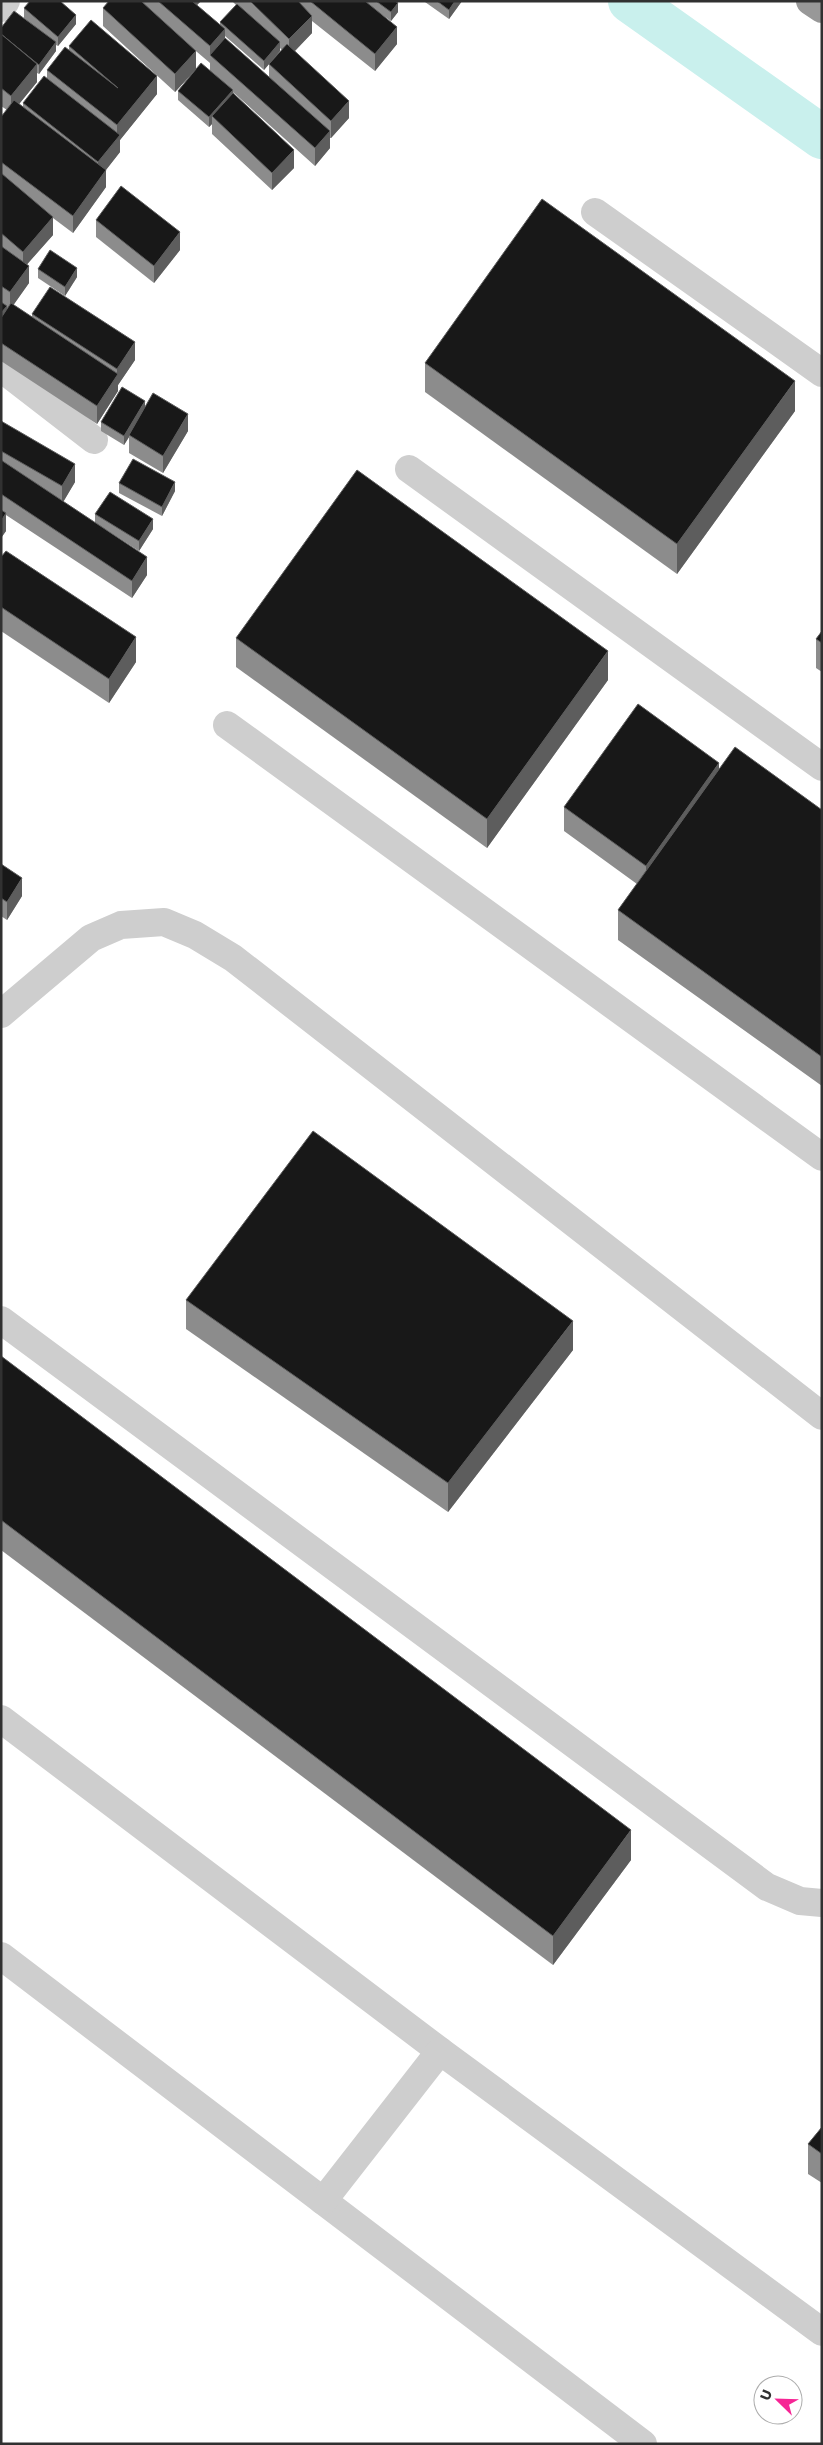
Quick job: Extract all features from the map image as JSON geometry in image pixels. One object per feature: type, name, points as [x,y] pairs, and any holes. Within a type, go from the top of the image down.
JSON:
[{"type":"highway","points":[[810,1],[822,9]]},
{"type":"street","points":[[1,8],[6,1]]},
{"type":"street","points":[[595,212],[822,373]]},
{"type":"street","points":[[1,368],[94,440]]},
{"type":"street","points":[[409,469],[822,767]]},
{"type":"street","points":[[227,725],[822,1157]]},
{"type":"street","points":[[1,1014],[91,938],[121,925],[164,922],[195,935],[233,958],[822,1416]]},
{"type":"street","points":[[1,1320],[767,1887],[800,1901],[822,1902]]},
{"type":"street","points":[[1,1719],[440,2050],[822,2332]]},
{"type":"street","points":[[1,1956],[643,2444]]},
{"type":"street","points":[[323,2201],[440,2050]]},
{"type":"building","points":[[30,1],[60,1],[76,15],[58,37],[24,8]]},
{"type":"building","points":[[109,1],[141,1],[196,51],[175,74],[103,8]]},
{"type":"building","points":[[158,1],[192,1],[225,29],[210,46]]},
{"type":"building","points":[[250,1],[298,1],[312,16],[289,39]]},
{"type":"building","points":[[310,1],[365,1],[397,27],[375,54]]},
{"type":"building","points":[[376,1],[395,1],[398,3],[391,12]]},
{"type":"building","points":[[437,1],[455,1],[449,10]]},
{"type":"building","points":[[237,4],[280,42],[264,61],[220,22]]},
{"type":"building","points":[[14,11],[56,42],[39,65],[1,34],[1,28]]},
{"type":"building","points":[[91,20],[157,76],[117,125],[47,70],[65,47],[118,88],[69,46]]},
{"type":"building","points":[[1,34],[37,64],[11,96],[1,88]]},
{"type":"building","points":[[225,38],[330,131],[315,148],[210,55]]},
{"type":"building","points":[[287,44],[349,101],[331,121],[269,64]]},
{"type":"building","points":[[201,63],[233,90],[209,117],[178,91]]},
{"type":"building","points":[[44,76],[120,135],[98,162],[23,103]]},
{"type":"building","points":[[233,93],[294,150],[272,173],[212,116]]},
{"type":"building","points":[[14,100],[106,170],[73,216],[1,162],[1,117]]},
{"type":"building","points":[[1,173],[53,217],[23,252],[1,233]]},
{"type":"building","points":[[121,186],[180,232],[154,266],[96,220]]},
{"type":"building","points":[[542,199],[795,381],[677,544],[425,363]]},
{"type":"building","points":[[1,246],[29,266],[10,292],[1,286]]},
{"type":"building","points":[[50,250],[77,268],[65,287],[38,269]]},
{"type":"building","points":[[50,287],[135,342],[117,369],[32,314]]},
{"type":"building","points":[[1,302],[7,306],[1,313]]},
{"type":"building","points":[[11,303],[118,374],[97,406],[1,343],[1,318]]},
{"type":"building","points":[[122,387],[145,401],[124,436],[101,422]]},
{"type":"building","points":[[153,393],[188,414],[163,456],[129,435]]},
{"type":"building","points":[[1,421],[75,464],[62,486],[1,451]]},
{"type":"building","points":[[133,459],[175,482],[162,507],[119,483]]},
{"type":"building","points":[[1,460],[147,557],[132,581],[1,494]]},
{"type":"building","points":[[357,470],[608,651],[487,819],[236,638]]},
{"type":"building","points":[[110,492],[153,519],[139,541],[95,514]]},
{"type":"building","points":[[1,510],[6,513],[1,521]]},
{"type":"building","points":[[6,551],[136,637],[109,679],[1,607],[1,557]]},
{"type":"building","points":[[822,631],[822,643],[816,639]]},
{"type":"building","points":[[638,704],[719,763],[646,866],[564,807]]},
{"type":"building","points":[[735,747],[822,810],[822,1057],[618,910]]},
{"type":"building","points":[[1,864],[22,878],[7,902],[1,898]]},
{"type":"building","points":[[313,1131],[573,1321],[448,1483],[186,1300]]},
{"type":"building","points":[[1,1356],[631,1830],[553,1936],[1,1520]]},
{"type":"building","points":[[822,2127],[822,2154],[808,2144]]},
{"type":"waterway","points":[[630,1],[822,137]]}]
